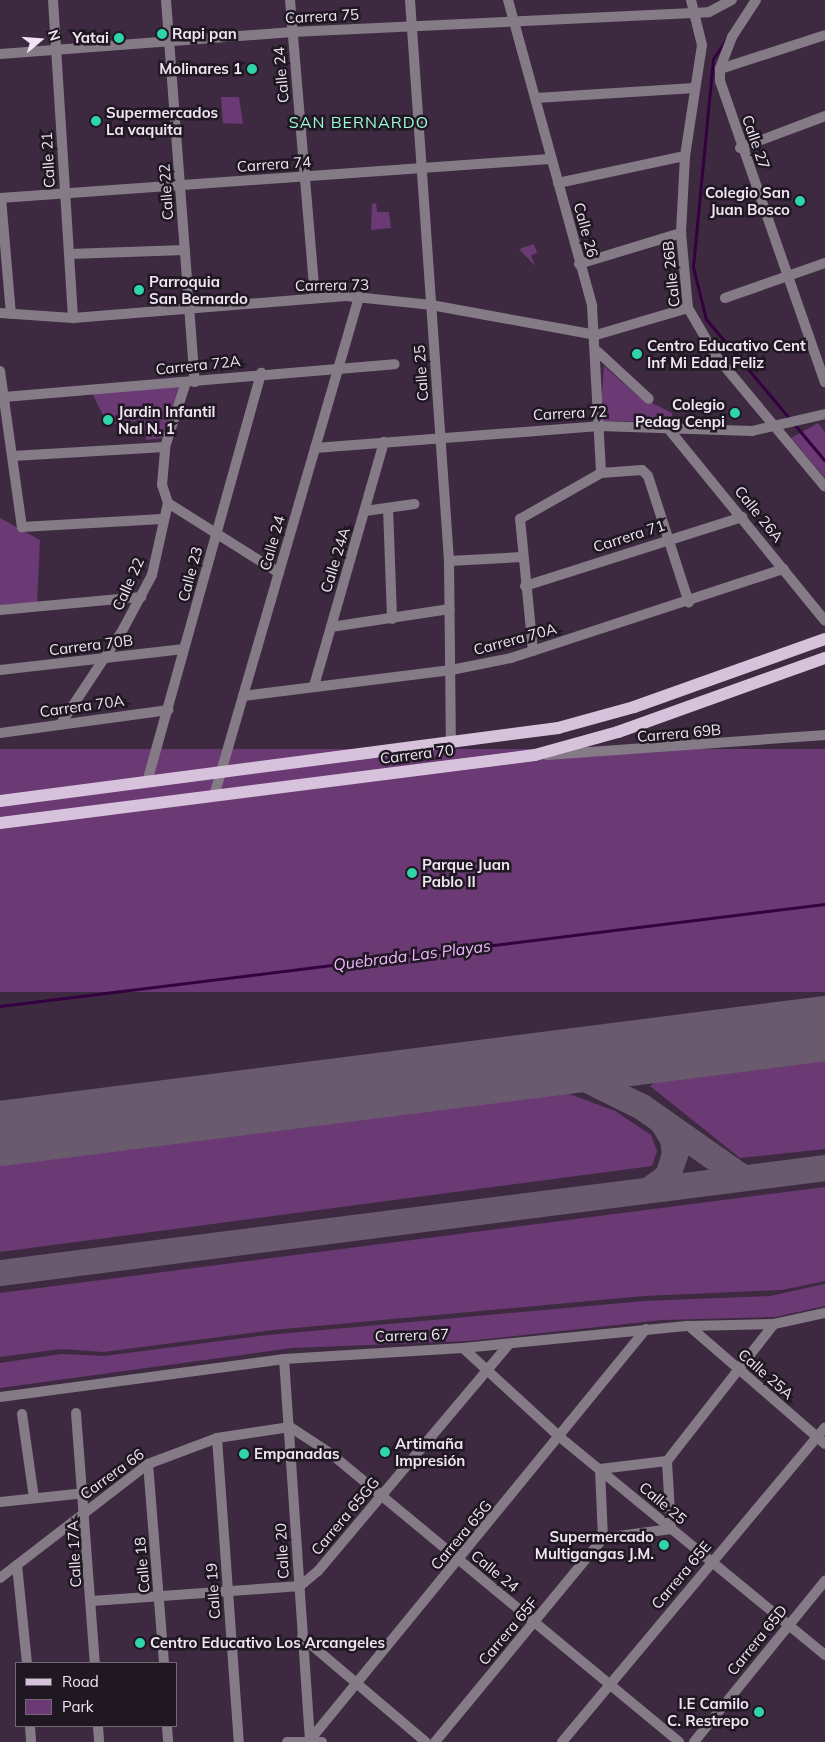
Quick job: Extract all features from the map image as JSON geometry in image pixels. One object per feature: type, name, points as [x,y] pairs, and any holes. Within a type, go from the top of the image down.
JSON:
[{"type":"main road","name":"Carrera 70","points":[[0,801],[451,744],[558,728],[612,714],[825,639]]},
{"type":"main road","name":"Carrera 70","points":[[0,823],[535,755],[618,732],[825,658]]},
{"type":"street","name":"Calle 21","points":[[53,0],[72,318]]},
{"type":"street","name":"Calle 22","points":[[60,725],[103,659],[141,597],[152,575],[162,518],[168,502],[162,485],[165,446],[190,382],[190,312],[166,0]]},
{"type":"street","name":"Calle 24","points":[[290,0],[315,297]]},
{"type":"street","name":"Calle 25","points":[[410,0],[449,561],[451,744]]},
{"type":"street","name":"Calle 26","points":[[508,0],[536,98],[596,335],[601,473]]},
{"type":"street","points":[[691,0],[696,13]]},
{"type":"street","name":"Carrera 75","points":[[0,54],[292,32],[696,13],[720,8],[732,0]]},
{"type":"street","points":[[720,69],[739,21],[756,0]]},
{"type":"street","name":"Calle 26B","points":[[696,13],[702,44],[685,156],[681,232],[688,308],[699,334],[780,427],[825,487]]},
{"type":"street","points":[[720,69],[825,35]]},
{"type":"street","name":"Calle 27","points":[[720,69],[740,148],[825,382]]},
{"type":"street","points":[[536,98],[696,88]]},
{"type":"street","points":[[740,148],[825,116]]},
{"type":"street","points":[[558,183],[685,156]]},
{"type":"street","name":"Carrera 74","points":[[0,198],[550,158]]},
{"type":"street","points":[[0,198],[11,314]]},
{"type":"street","points":[[579,264],[681,232]]},
{"type":"street","points":[[68,254],[185,250]]},
{"type":"street","points":[[725,298],[825,263]]},
{"type":"street","name":"Carrera 73","points":[[0,313],[72,318],[190,312],[315,297],[359,297],[431,304],[596,335],[688,308]]},
{"type":"street","name":"Calle 24","points":[[214,796],[359,297]]},
{"type":"street","points":[[598,352],[649,399]]},
{"type":"street","name":"Carrera 72A","points":[[4,397],[190,382],[339,366],[395,364]]},
{"type":"street","points":[[0,371],[18,516],[25,528],[162,518]]},
{"type":"street","name":"Calle 23","points":[[147,782],[261,373]]},
{"type":"street","name":"Carrera 72","points":[[315,448],[440,436],[599,426],[780,427],[800,420],[823,418]]},
{"type":"street","name":"Calle 26A","points":[[667,427],[825,621]]},
{"type":"street","name":"Calle 24A","points":[[314,686],[384,442]]},
{"type":"street","points":[[12,456],[165,446]]},
{"type":"street","points":[[533,651],[519,527],[520,519],[529,512],[601,473],[642,470],[669,538],[689,603]]},
{"type":"street","points":[[168,502],[216,536],[279,573]]},
{"type":"street","points":[[365,511],[415,504]]},
{"type":"street","points":[[388,508],[392,619]]},
{"type":"street","name":"Carrera 71","points":[[525,586],[669,538],[742,517]]},
{"type":"street","points":[[449,561],[522,557]]},
{"type":"street","name":"Carrera 70A","points":[[243,696],[451,670],[533,651],[689,603],[784,569]]},
{"type":"street","points":[[0,610],[141,597]]},
{"type":"street","points":[[330,627],[392,619],[450,608]]},
{"type":"street","name":"Carrera 70B","points":[[0,670],[184,649]]},
{"type":"street","name":"Carrera 70A","points":[[0,733],[168,710]]},
{"type":"street","name":"Carrera 69B","points":[[535,755],[825,735]]},
{"type":"street","name":"Carrera 67","points":[[0,1397],[284,1358],[463,1348],[689,1326],[774,1324],[825,1313]]},
{"type":"street","points":[[668,1461],[600,1469],[603,1538],[672,1529],[668,1461],[774,1324]]},
{"type":"street","name":"Calle 25A","points":[[689,1326],[821,1440]]},
{"type":"street","name":"Carrera 65G","points":[[310,1741],[561,1438],[646,1329]]},
{"type":"street","points":[[486,1371],[509,1344]]},
{"type":"street","name":"Calle 25","points":[[463,1348],[561,1438],[825,1655]]},
{"type":"street","name":"Calle 20","points":[[284,1358],[310,1741]]},
{"type":"street","name":"Carrera 65GG","points":[[300,1586],[318,1571],[486,1371]]},
{"type":"street","name":"Calle 17A","points":[[76,1413],[86,1494],[95,1662]]},
{"type":"street","points":[[22,1414],[34,1498]]},
{"type":"street","name":"Carrera 65E","points":[[562,1742],[711,1562],[821,1440],[825,1427]]},
{"type":"street","name":"Calle 24","points":[[290,1428],[324,1448],[380,1497],[679,1742]]},
{"type":"street","name":"Carrera 66","points":[[0,1578],[148,1464],[217,1438],[290,1428]]},
{"type":"street","name":"Calle 19","points":[[217,1438],[239,1742]]},
{"type":"street","name":"Calle 18","points":[[148,1464],[164,1662]]},
{"type":"street","points":[[0,1502],[86,1494]]},
{"type":"street","name":"Carrera 65F","points":[[435,1742],[603,1538]]},
{"type":"street","points":[[17,1566],[26,1662]]},
{"type":"street","name":"Carrera 65D","points":[[694,1742],[825,1581]]},
{"type":"street","points":[[92,1601],[300,1586]]},
{"type":"street","points":[[302,1637],[426,1742]]},
{"type":"street","points":[[30,1727],[31,1742]]},
{"type":"street","points":[[98,1727],[99,1742]]},
{"type":"street","points":[[167,1727],[168,1742]]},
{"type":"street","points":[[287,1742],[322,1742]]},
{"type":"green space","points":[[221,97],[239,97],[243,124],[223,123]]},
{"type":"green space","points":[[376,203],[377,212],[389,212],[391,228],[371,230],[372,204]]},
{"type":"green space","points":[[534,244],[537,253],[531,255],[535,266],[519,249]]},
{"type":"green space","points":[[604,366],[638,396],[672,413],[673,422],[600,421]]},
{"type":"green space","points":[[180,384],[164,438],[146,440],[143,420],[108,425],[92,393]]},
{"type":"green space","points":[[818,423],[825,432],[825,478],[791,438]]},
{"type":"green space","points":[[0,518],[40,540],[37,603],[0,606]]},
{"type":"green space","name":"Parque Juan Pablo II","points":[[0,749],[825,749],[825,992],[0,992]]},
{"type":"green space","points":[[825,1058],[825,1149],[740,1158],[650,1086],[658,1080]]},
{"type":"green space","points":[[564,1092],[615,1111],[651,1135],[657,1151],[652,1166],[0,1252],[0,1165]]},
{"type":"green space","points":[[825,1187],[825,1281],[782,1290],[644,1296],[273,1330],[103,1352],[61,1349],[0,1357],[0,1293]]},
{"type":"green space","points":[[825,1284],[825,1306],[775,1317],[662,1320],[468,1341],[292,1348],[0,1388],[0,1363],[61,1354],[104,1356],[268,1335],[644,1301],[770,1296]]},
{"type":"waterway","points":[[727,38],[713,59],[693,267],[706,319],[790,419]]},
{"type":"waterway","points":[[794,424],[825,461]]},
{"type":"waterway","name":"Quebrada Las Playas","points":[[0,1006],[825,904]]},
{"type":"taxiway","points":[[553,1063],[642,1107],[743,1178]]},
{"type":"taxiway","points":[[649,1190],[668,1176],[675,1155],[673,1139],[663,1123]]},
{"type":"taxiway","points":[[0,1273],[825,1168]]},
{"type":"runway","points":[[0,1133],[825,1028]]},
{"type":"place","name":"Rapi pan","points":[[162,34]]},
{"type":"place","name":"Yatai","points":[[119,38]]},
{"type":"place","name":"Molinares 1","points":[[252,69]]},
{"type":"place","name":"Supermercados La vaquita","points":[[96,121]]},
{"type":"place","name":"Colegio San Juan Bosco","points":[[800,201]]},
{"type":"place","name":"Parroquia San Bernardo","points":[[139,290]]},
{"type":"place","name":"Centro Educativo Cent Inf Mi Edad Feliz","points":[[637,354]]},
{"type":"place","name":"Colegio Pedag Cenpi","points":[[735,413]]},
{"type":"place","name":"Jardin Infantil Nal N. 1","points":[[108,420]]},
{"type":"place","name":"Parque Juan Pablo II","points":[[412,873]]},
{"type":"place","name":"Artimaña Impresión","points":[[385,1452]]},
{"type":"place","name":"Empanadas","points":[[244,1454]]},
{"type":"place","name":"Supermercado Multigangas J.M.","points":[[664,1545]]},
{"type":"place","name":"Centro Educativo Los Arcangeles","points":[[140,1643]]},
{"type":"place","name":"I.E Camilo C. Restrepo","points":[[759,1712]]},
{"type":"district","name":"SAN BERNARDO","points":[[359,122]]}]
